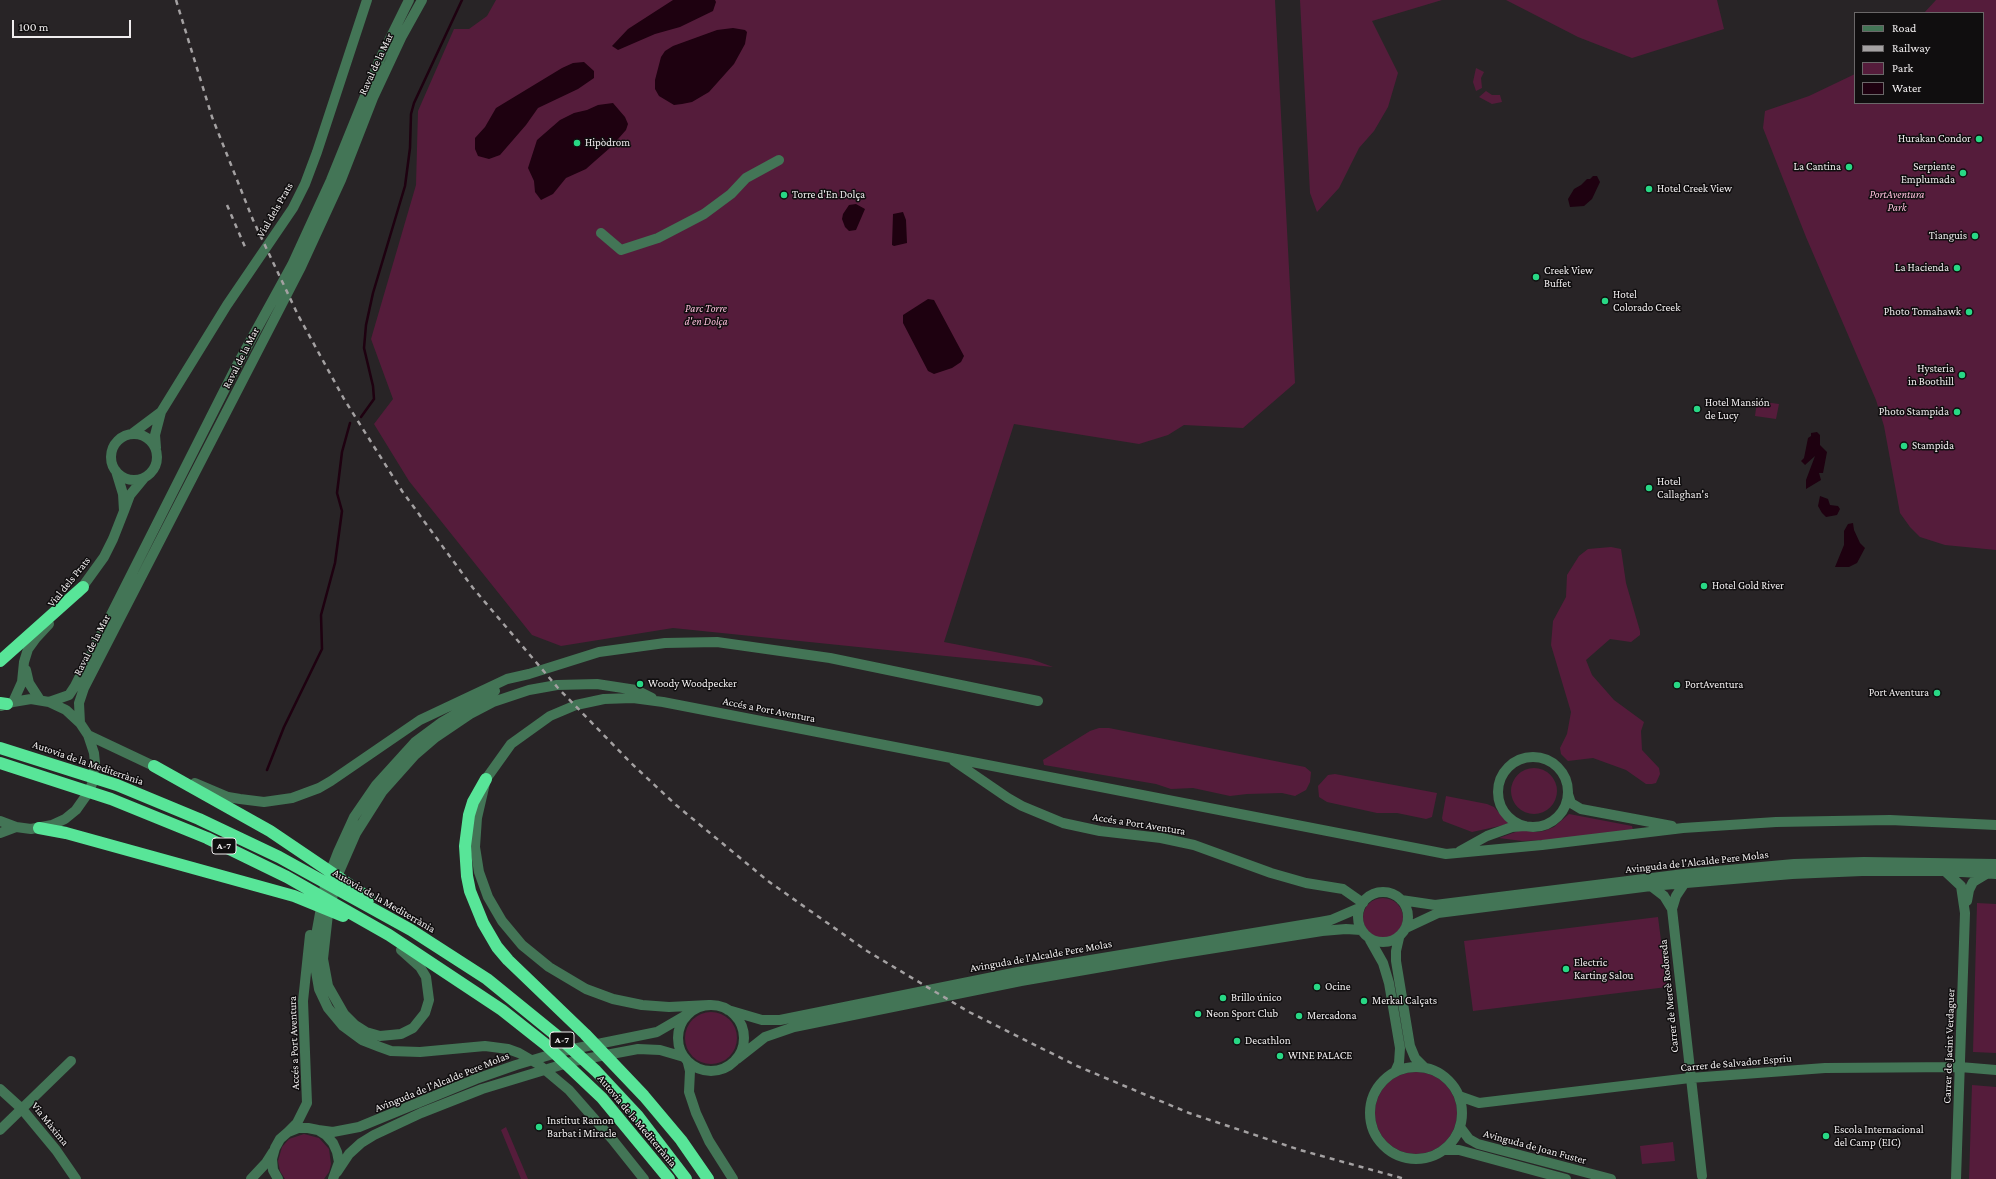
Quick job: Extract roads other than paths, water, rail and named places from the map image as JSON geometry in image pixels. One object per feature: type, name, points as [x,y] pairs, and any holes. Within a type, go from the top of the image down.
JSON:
[{"type":"highway","points":[[0,661],[83,587]]},
{"type":"highway","name":"Autovia de la Mediterrània","points":[[0,748],[117,785],[199,818],[279,857],[411,930],[486,979],[562,1040],[596,1071],[637,1115],[686,1179]]},
{"type":"highway","name":"Autovia de la Mediterrània","points":[[0,763],[99,794],[207,838],[261,864],[389,935],[502,1010],[568,1065],[602,1098],[669,1178]]},
{"type":"highway","points":[[154,766],[243,815],[290,844],[396,916],[411,930]]},
{"type":"highway","points":[[486,779],[473,802],[469,815],[465,846],[467,876],[470,891],[483,923],[497,947],[508,960],[585,1034],[644,1096],[681,1140],[708,1179]]},
{"type":"highway","points":[[39,828],[66,833],[294,896],[342,915],[421,962],[431,963]]},
{"type":"street","name":"Vial dels Prats","points":[[5,704],[22,682],[24,662],[28,649],[36,638],[83,587],[104,557],[113,539],[130,495],[155,467],[157,452],[155,435],[161,412],[227,305],[293,208],[305,184],[317,152],[367,0]]},
{"type":"street","name":"Raval de la Mar","points":[[5,704],[45,701],[69,695],[75,686],[232,373],[292,265],[331,180],[380,59],[409,0]]},
{"type":"street","name":"Raval de la Mar","points":[[80,723],[79,703],[84,688],[301,267],[341,180],[373,98],[402,36],[422,0]]},
{"type":"street","points":[[601,233],[621,250],[658,238],[704,214],[731,194],[746,178],[779,160]]},
{"type":"street","name":"Vial dels Prats","points":[[124,511],[123,494],[111,459],[113,448],[120,438],[133,434],[161,412]]},
{"type":"street","points":[[133,434],[149,439],[157,452]]},
{"type":"street","points":[[116,471],[129,479],[145,477]]},
{"type":"street","points":[[88,735],[154,766],[228,797],[264,802],[292,798],[331,781],[388,741],[435,712],[507,679],[529,674],[599,652],[665,643],[717,642],[830,658],[1038,701]]},
{"type":"street","points":[[0,821],[16,827],[39,828],[52,825],[76,810],[88,793],[92,784],[95,763],[94,753],[88,735],[80,723],[66,710],[45,701],[29,683],[24,662]]},
{"type":"street","points":[[401,950],[424,972],[429,992],[427,1007],[422,1018],[407,1032],[387,1037],[374,1035],[360,1029],[350,1020],[339,1008],[331,993],[324,968],[318,925],[331,898],[341,854],[354,817],[411,753],[427,732],[456,712],[529,674]]},
{"type":"street","points":[[411,753],[448,728],[482,708],[516,693],[541,687],[572,684],[598,684],[636,690],[663,702]]},
{"type":"street","name":"Accés a Port Aventura","points":[[486,779],[511,744],[538,724],[563,711],[589,702],[617,698],[663,702],[1212,810],[1446,854],[1542,845],[1683,828]]},
{"type":"street","name":"Accés a Port Aventura","points":[[943,756],[960,764],[988,785],[1018,803],[1063,823],[1100,831],[1161,838],[1194,845],[1278,875],[1306,883],[1343,889],[1361,905]]},
{"type":"street","points":[[1532,827],[1522,825],[1513,820],[1506,813],[1501,804],[1499,785],[1508,768],[1524,758],[1534,757],[1549,760],[1563,773],[1571,802],[1581,809],[1683,828],[1829,820],[1890,820],[1996,825]]},
{"type":"street","points":[[486,779],[475,833],[476,859],[483,886],[494,908],[522,945],[562,976],[599,994],[628,1002],[654,1006],[715,1006],[728,1010],[738,1020],[743,1033],[744,1042],[737,1059],[726,1068],[698,1074],[689,1082]]},
{"type":"street","points":[[1457,853],[1487,836],[1517,826],[1543,826],[1560,814],[1566,804],[1568,794]]},
{"type":"street","points":[[0,833],[16,827]]},
{"type":"street","points":[[341,854],[325,886],[314,960],[319,989],[328,1008],[344,1026],[353,1034],[372,1045],[391,1051],[420,1052],[485,1046],[508,1049],[519,1053],[538,1064],[569,1090],[612,1139],[644,1179]]},
{"type":"street","name":"Avinguda de l'Alcalde Pere Molas","points":[[1402,900],[1435,905],[1684,874],[1794,864],[1864,862],[1996,864]]},
{"type":"street","name":"Avinguda de l'Alcalde Pere Molas","points":[[1406,928],[1438,913],[1651,886],[1800,874],[1862,871],[1945,871],[1992,873]]},
{"type":"street","name":"Carrer de Jacint Verdaguer","points":[[1945,871],[1961,886],[1964,897],[1965,913],[1956,1179]]},
{"type":"street","name":"Carrer de Jacint Verdaguer","points":[[1965,913],[1969,890],[1973,882],[1992,873]]},
{"type":"street","name":"Carrer de Mercè Rodoreda","points":[[1684,884],[1676,896],[1672,909],[1701,1178]]},
{"type":"street","points":[[1651,886],[1664,896],[1672,909]]},
{"type":"street","points":[[1395,1072],[1399,1063],[1400,1048],[1389,983],[1383,963],[1370,940],[1361,930],[1358,917],[1361,905],[1370,895],[1382,892],[1395,895],[1402,900],[1409,916],[1406,928],[1399,938],[1396,951],[1396,961],[1410,1046],[1415,1058],[1424,1067]]},
{"type":"street","name":"Avinguda de l'Alcalde Pere Molas","points":[[728,1010],[752,1018],[770,1021],[944,986],[1170,946],[1331,920],[1361,905]]},
{"type":"street","name":"Accés a Port Aventura","points":[[275,1148],[280,1139],[297,1123],[307,1103],[303,1001],[306,961],[318,925]]},
{"type":"street","name":"Avinguda de l'Alcalde Pere Molas","points":[[737,1059],[765,1037],[783,1030],[915,1002],[1171,955],[1322,931],[1346,929],[1361,930]]},
{"type":"street","points":[[1370,940],[1385,943],[1399,938]]},
{"type":"street","points":[[709,1005],[694,1010],[683,1020],[678,1035],[680,1050],[690,1071],[689,1092],[696,1113],[709,1141],[733,1179]]},
{"type":"street","name":"Avinguda de l'Alcalde Pere Molas","points":[[288,1132],[303,1128],[333,1132],[359,1127],[476,1079],[516,1065],[563,1051],[657,1032],[688,1014]]},
{"type":"street","name":"Avinguda de l'Alcalde Pere Molas","points":[[335,1176],[349,1154],[361,1143],[374,1135],[421,1113],[482,1089],[574,1061],[621,1052],[652,1049],[686,1060]]},
{"type":"street","points":[[686,1060],[697,1069],[707,1071]]},
{"type":"street","points":[[0,1130],[71,1062]]},
{"type":"street","points":[[1414,1067],[1424,1067],[1437,1072],[1448,1080],[1459,1096],[1462,1117],[1460,1127],[1453,1140],[1443,1150],[1430,1157],[1408,1158],[1394,1153],[1384,1146],[1377,1136],[1370,1117],[1371,1102],[1383,1081],[1395,1072],[1414,1067]]},
{"type":"street","name":"Carrer de Salvador Espriu","points":[[1459,1096],[1479,1102],[1690,1078],[1825,1068],[1960,1067],[1996,1070]]},
{"type":"street","name":"Via Màxima","points":[[0,1089],[22,1109],[56,1150],[76,1179]]},
{"type":"street","points":[[1462,1117],[1479,1102]]},
{"type":"street","name":"Avinguda de Joan Fuster","points":[[1460,1127],[1472,1142],[1611,1179]]},
{"type":"street","points":[[318,1130],[326,1135],[333,1143],[337,1152],[339,1162],[335,1176]]},
{"type":"street","points":[[251,1179],[266,1163],[275,1148]]},
{"type":"street","points":[[275,1148],[272,1159],[273,1170],[278,1179]]},
{"type":"street","name":"Avinguda de Joan Fuster","points":[[1443,1150],[1458,1150],[1566,1179]]},
{"type":"water","points":[[673,0],[715,0],[716,2],[713,11],[680,27],[655,34],[618,50],[612,46],[628,29]]},
{"type":"water","points":[[733,28],[745,30],[747,32],[745,44],[734,64],[709,92],[692,102],[674,105],[659,96],[655,89],[655,80],[661,57],[665,51],[673,46],[717,30]]},
{"type":"water","points":[[584,62],[594,71],[594,78],[578,89],[538,108],[526,125],[500,155],[489,159],[478,156],[475,149],[475,138],[485,127],[496,108],[562,68],[573,63]]},
{"type":"water","points":[[613,103],[625,117],[628,124],[626,130],[611,147],[586,169],[566,178],[553,194],[541,200],[535,192],[534,181],[528,168],[537,140],[560,120],[574,113],[587,110],[598,105]]},
{"type":"water","points":[[1593,176],[1597,176],[1600,182],[1592,199],[1584,206],[1570,207],[1568,199],[1574,189]]},
{"type":"water","points":[[856,204],[865,209],[856,230],[849,231],[845,227],[842,219],[843,214],[849,205]]},
{"type":"water","points":[[903,212],[906,220],[907,243],[894,246],[892,245],[893,214]]},
{"type":"water","points":[[928,299],[934,300],[964,356],[961,362],[952,368],[934,374],[928,371],[903,323],[903,315]]},
{"type":"water","points":[[1817,432],[1820,435],[1820,445],[1827,452],[1823,473],[1819,473],[1821,480],[1806,489],[1806,480],[1815,456],[1805,465],[1801,461],[1804,458],[1808,438],[1811,436],[1811,433]]},
{"type":"water","points":[[1820,496],[1828,499],[1830,505],[1838,506],[1840,509],[1837,515],[1826,517],[1822,513],[1818,506]]},
{"type":"water","points":[[1853,523],[1854,530],[1860,543],[1865,548],[1857,563],[1849,567],[1835,567],[1844,545],[1844,531],[1848,524]]},
{"type":"waterway","points":[[361,417],[374,399],[373,386],[364,348],[366,325],[373,293],[405,186],[410,148],[411,114],[414,103],[462,0]]},
{"type":"waterway","points":[[267,770],[284,727],[322,649],[321,615],[335,563],[342,511],[337,493],[342,452],[350,423]]},
{"type":"railway","points":[[176,0],[212,117],[253,220],[298,315],[344,399],[402,491],[473,588],[558,688],[631,763],[676,805],[768,881],[867,951],[969,1012],[1077,1066],[1189,1113],[1300,1150],[1405,1179]]},
{"type":"railway","points":[[227,205],[245,247]]},
{"type":"place","name":"Hurakan Condor","points":[[1979,139]]},
{"type":"place","name":"Hipòdrom","points":[[577,143]]},
{"type":"place","name":"La Cantina","points":[[1849,167]]},
{"type":"place","name":"Serpiente Emplumada","points":[[1963,173]]},
{"type":"place","name":"Hotel Creek View","points":[[1649,189]]},
{"type":"place","name":"Torre d'En Dolça","points":[[784,195]]},
{"type":"place","name":"Tianguis","points":[[1975,236]]},
{"type":"place","name":"La Hacienda","points":[[1957,268]]},
{"type":"place","name":"Creek View Buffet","points":[[1536,277]]},
{"type":"place","name":"Hotel Colorado Creek","points":[[1605,301]]},
{"type":"place","name":"Photo Tomahawk","points":[[1969,312]]},
{"type":"place","name":"Hysteria in Boothill","points":[[1962,375]]},
{"type":"place","name":"Hotel Mansión de Lucy","points":[[1697,409]]},
{"type":"place","name":"Photo Stampida","points":[[1957,412]]},
{"type":"place","name":"Stampida","points":[[1904,446]]},
{"type":"place","name":"Hotel Callaghan's","points":[[1649,488]]},
{"type":"place","name":"Hotel Gold River","points":[[1704,586]]},
{"type":"place","name":"Woody Woodpecker","points":[[640,684]]},
{"type":"place","name":"PortAventura","points":[[1677,685]]},
{"type":"place","name":"Port Aventura","points":[[1937,693]]},
{"type":"place","name":"Electric Karting Salou","points":[[1566,969]]},
{"type":"place","name":"Ocine","points":[[1317,987]]},
{"type":"place","name":"Brillo único","points":[[1223,998]]},
{"type":"place","name":"Merkal Calçats","points":[[1364,1001]]},
{"type":"place","name":"Neon Sport Club","points":[[1198,1014]]},
{"type":"place","name":"Mercadona","points":[[1299,1016]]},
{"type":"place","name":"Decathlon","points":[[1237,1041]]},
{"type":"place","name":"WINE PALACE","points":[[1280,1056]]},
{"type":"place","name":"Institut Ramon Barbat i Miracle","points":[[539,1127]]},
{"type":"place","name":"Escola Internacional del Camp (EIC)","points":[[1826,1136]]},
{"type":"park label","name":"PortAventura Park","points":[[1897,201]]},
{"type":"park label","name":"Parc Torre d'en Dolça","points":[[706,315]]}]
